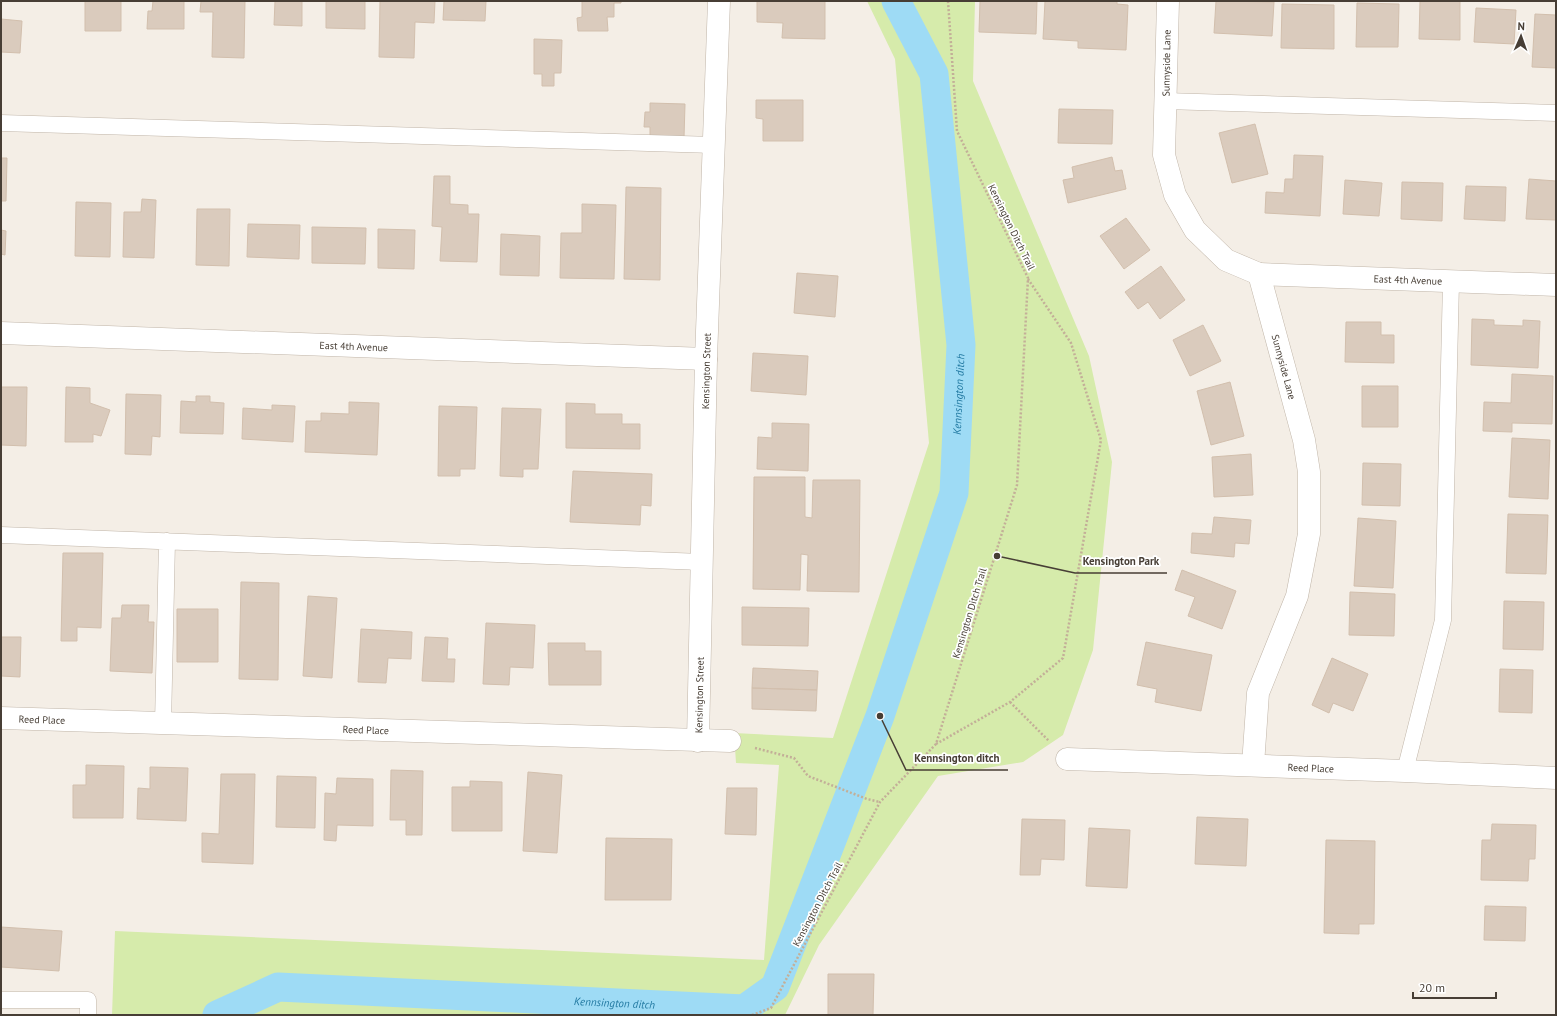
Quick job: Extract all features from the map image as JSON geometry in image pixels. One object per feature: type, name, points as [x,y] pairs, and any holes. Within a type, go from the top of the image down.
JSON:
[{"type":"street","name":"Kensington Street","points":[[698,741],[706,359],[719,1]]},
{"type":"street","name":"Sunnyside Lane","points":[[1168,1],[1164,155],[1175,195],[1195,230],[1226,260],[1259,274],[1304,440],[1309,472],[1308,534],[1297,596],[1258,693],[1253,765]]},
{"type":"street","name":"East 4th Avenue","points":[[1259,274],[1556,285]]},
{"type":"street","name":"East 4th Avenue","points":[[1,333],[706,359]]},
{"type":"street","name":"Reed Place","points":[[1,718],[730,741]]},
{"type":"street","name":"Reed Place","points":[[1067,759],[1405,770],[1556,778]]},
{"type":"lane","points":[[1165,101],[1556,112]]},
{"type":"lane","points":[[1,123],[714,145]]},
{"type":"lane","points":[[1405,770],[1444,620],[1452,282]]},
{"type":"lane","points":[[1,535],[702,562]]},
{"type":"lane","points":[[163,724],[167,541]]},
{"type":"lane","points":[[1,1000],[88,1000],[88,1015]]},
{"type":"path","name":"Kensington Ditch Trail","points":[[752,1015],[771,1008],[880,802],[936,744],[1017,485],[1028,278],[957,131],[948,1]]},
{"type":"path","points":[[936,744],[1010,702],[1063,658],[1101,440],[1071,343],[1028,278]]},
{"type":"path","points":[[1010,702],[1067,759]]},
{"type":"path","points":[[730,741],[794,758],[808,776],[867,799],[880,802]]},
{"type":"green space","points":[[867,1],[975,1],[973,81],[1089,356],[1112,462],[1093,650],[1063,735],[1023,762],[938,776],[819,945],[785,1015],[112,1015],[115,931],[764,960],[779,765],[736,763],[734,733],[833,738],[929,443],[895,59]]},
{"type":"building","points":[[85,1],[121,1],[121,31],[85,31]]},
{"type":"building","points":[[153,1],[184,1],[184,29],[147,29],[148,11],[152,11]]},
{"type":"building","points":[[201,1],[245,1],[244,58],[212,57],[213,12],[200,12]]},
{"type":"building","points":[[275,1],[302,1],[302,26],[274,25]]},
{"type":"building","points":[[326,1],[365,1],[365,29],[326,28]]},
{"type":"building","points":[[380,1],[435,1],[434,23],[415,22],[414,58],[379,57]]},
{"type":"building","points":[[444,1],[486,1],[485,21],[443,20]]},
{"type":"building","points":[[582,1],[621,1],[621,3],[614,3],[614,17],[607,17],[608,31],[578,31],[577,18],[582,17]]},
{"type":"building","points":[[757,1],[825,1],[825,39],[782,38],[783,23],[757,22]]},
{"type":"building","points":[[980,1],[1037,1],[1036,34],[979,32]]},
{"type":"building","points":[[1045,1],[1117,1],[1117,4],[1128,5],[1126,50],[1078,48],[1078,41],[1043,39]]},
{"type":"building","points":[[1216,1],[1274,2],[1272,36],[1214,33]]},
{"type":"building","points":[[1420,1],[1460,1],[1460,40],[1419,39]]},
{"type":"building","points":[[1357,3],[1399,4],[1398,47],[1356,47]]},
{"type":"building","points":[[1282,4],[1334,5],[1334,49],[1281,48]]},
{"type":"building","points":[[1476,8],[1516,10],[1514,44],[1474,42]]},
{"type":"building","points":[[1535,14],[1556,15],[1556,68],[1532,67]]},
{"type":"building","points":[[1,19],[22,21],[20,53],[1,52]]},
{"type":"building","points":[[534,39],[562,40],[561,73],[554,73],[554,86],[542,86],[542,74],[534,74]]},
{"type":"building","points":[[756,100],[803,100],[803,141],[763,141],[763,119],[756,118]]},
{"type":"building","points":[[650,103],[685,104],[684,138],[650,137],[650,127],[644,127],[645,112],[650,112]]},
{"type":"building","points":[[1059,109],[1113,110],[1112,144],[1058,143]]},
{"type":"building","points":[[1255,124],[1268,174],[1232,183],[1219,133]]},
{"type":"building","points":[[1294,155],[1323,156],[1320,216],[1265,213],[1266,192],[1284,193],[1285,179],[1293,179]]},
{"type":"building","points":[[1112,157],[1115,171],[1122,170],[1126,189],[1068,203],[1063,180],[1074,178],[1072,167]]},
{"type":"building","points":[[1,158],[7,158],[6,201],[1,201]]},
{"type":"building","points":[[434,176],[450,176],[450,204],[468,205],[468,214],[479,214],[477,262],[440,261],[442,227],[432,226]]},
{"type":"building","points":[[1529,179],[1556,181],[1556,220],[1526,219]]},
{"type":"building","points":[[1345,180],[1382,183],[1379,216],[1343,214]]},
{"type":"building","points":[[1402,182],[1443,183],[1442,221],[1401,219]]},
{"type":"building","points":[[1466,186],[1506,187],[1505,221],[1464,219]]},
{"type":"building","points":[[626,187],[661,188],[660,280],[624,279]]},
{"type":"building","points":[[142,199],[156,200],[154,258],[123,257],[124,212],[141,212]]},
{"type":"building","points":[[76,202],[111,203],[110,257],[75,256]]},
{"type":"building","points":[[582,204],[616,205],[614,279],[560,278],[561,233],[582,233]]},
{"type":"building","points":[[197,209],[230,209],[229,266],[196,265]]},
{"type":"building","points":[[1126,218],[1150,250],[1124,269],[1100,236]]},
{"type":"building","points":[[248,224],[300,225],[299,259],[247,257]]},
{"type":"building","points":[[312,227],[366,228],[365,264],[312,263]]},
{"type":"building","points":[[378,229],[415,230],[414,269],[378,268]]},
{"type":"building","points":[[1,230],[6,231],[5,255],[1,254]]},
{"type":"building","points":[[501,234],[540,236],[539,276],[500,275]]},
{"type":"building","points":[[1161,266],[1185,300],[1160,319],[1148,302],[1138,309],[1125,292]]},
{"type":"building","points":[[797,273],[838,276],[835,317],[794,313]]},
{"type":"building","points":[[1472,319],[1494,320],[1494,325],[1523,326],[1523,320],[1540,321],[1538,368],[1471,365]]},
{"type":"building","points":[[1346,322],[1381,322],[1381,335],[1394,335],[1394,363],[1345,362]]},
{"type":"building","points":[[1203,325],[1221,361],[1190,376],[1173,340]]},
{"type":"building","points":[[753,353],[808,356],[806,395],[751,391]]},
{"type":"building","points":[[1512,374],[1553,376],[1552,424],[1512,423],[1512,432],[1483,431],[1484,402],[1511,403]]},
{"type":"building","points":[[1230,382],[1244,436],[1211,445],[1197,391]]},
{"type":"building","points":[[1362,386],[1398,386],[1398,427],[1362,427]]},
{"type":"building","points":[[1,387],[27,387],[26,446],[1,445]]},
{"type":"building","points":[[66,387],[90,388],[90,403],[110,410],[101,436],[93,434],[93,442],[65,442]]},
{"type":"building","points":[[126,394],[161,395],[160,437],[152,436],[151,455],[125,454]]},
{"type":"building","points":[[196,396],[210,396],[210,402],[224,403],[223,434],[180,433],[181,401],[196,402]]},
{"type":"building","points":[[349,402],[379,403],[377,455],[305,452],[306,421],[321,421],[321,413],[349,414]]},
{"type":"building","points":[[566,403],[595,404],[595,414],[622,414],[622,424],[640,424],[640,449],[566,448]]},
{"type":"building","points":[[272,405],[295,406],[293,442],[242,439],[243,408],[272,410]]},
{"type":"building","points":[[439,406],[477,407],[475,469],[460,469],[460,476],[438,476]]},
{"type":"building","points":[[502,408],[541,409],[538,469],[523,469],[523,477],[500,476]]},
{"type":"building","points":[[772,423],[809,424],[808,471],[757,469],[758,437],[772,438]]},
{"type":"building","points":[[1512,438],[1550,440],[1548,499],[1509,497]]},
{"type":"building","points":[[1251,454],[1253,495],[1214,497],[1212,457]]},
{"type":"building","points":[[1363,463],[1401,464],[1400,506],[1362,505]]},
{"type":"building","points":[[573,471],[652,474],[651,506],[641,505],[640,525],[570,522]]},
{"type":"building","points":[[754,477],[805,477],[805,517],[812,518],[813,480],[860,480],[859,592],[807,591],[808,555],[801,554],[800,590],[753,589]]},
{"type":"building","points":[[1508,514],[1548,515],[1546,574],[1506,573]]},
{"type":"building","points":[[1214,517],[1251,520],[1249,544],[1235,543],[1234,557],[1191,553],[1192,533],[1212,534]]},
{"type":"building","points":[[1358,518],[1396,521],[1393,588],[1354,586]]},
{"type":"building","points":[[63,553],[103,553],[101,628],[77,627],[77,641],[61,641]]},
{"type":"building","points":[[1182,570],[1236,591],[1222,629],[1188,616],[1195,597],[1175,590]]},
{"type":"building","points":[[241,582],[279,583],[278,680],[239,679]]},
{"type":"building","points":[[1350,592],[1395,594],[1394,636],[1349,635]]},
{"type":"building","points":[[308,596],[337,598],[332,678],[303,676]]},
{"type":"building","points":[[1504,601],[1544,602],[1543,650],[1503,649]]},
{"type":"building","points":[[122,605],[149,605],[148,622],[154,622],[152,673],[110,671],[112,618],[121,618]]},
{"type":"building","points":[[742,607],[809,608],[808,646],[742,645]]},
{"type":"building","points":[[177,609],[218,609],[218,662],[177,662]]},
{"type":"building","points":[[486,623],[535,625],[533,668],[510,667],[509,685],[483,684]]},
{"type":"building","points":[[361,629],[412,632],[411,659],[388,658],[386,683],[358,682]]},
{"type":"building","points":[[1,637],[21,637],[20,677],[1,676]]},
{"type":"building","points":[[425,637],[448,638],[447,659],[455,659],[454,682],[422,681]]},
{"type":"building","points":[[1146,642],[1212,655],[1201,711],[1155,702],[1157,689],[1137,685]]},
{"type":"building","points":[[548,643],[585,643],[585,651],[601,651],[601,685],[549,685]]},
{"type":"building","points":[[1332,658],[1368,674],[1353,711],[1333,703],[1329,713],[1312,705]]},
{"type":"building","points":[[753,668],[818,671],[817,690],[752,688]]},
{"type":"building","points":[[1500,669],[1533,670],[1532,713],[1499,712]]},
{"type":"building","points":[[752,688],[817,690],[816,711],[752,709]]},
{"type":"building","points":[[86,765],[124,766],[123,818],[73,818],[73,785],[86,785]]},
{"type":"building","points":[[150,767],[188,768],[186,821],[137,819],[138,788],[150,789]]},
{"type":"building","points":[[391,770],[423,771],[422,835],[406,835],[406,820],[390,820]]},
{"type":"building","points":[[528,772],[562,775],[557,853],[523,851]]},
{"type":"building","points":[[221,774],[255,774],[253,864],[202,862],[202,833],[219,834]]},
{"type":"building","points":[[277,776],[316,777],[315,828],[276,827]]},
{"type":"building","points":[[337,778],[373,779],[373,826],[337,825],[336,841],[324,840],[325,793],[336,794]]},
{"type":"building","points":[[470,781],[502,782],[502,831],[452,831],[452,787],[470,787]]},
{"type":"building","points":[[727,788],[757,788],[756,835],[725,834]]},
{"type":"building","points":[[1197,817],[1248,819],[1246,866],[1195,864]]},
{"type":"building","points":[[1022,819],[1065,820],[1064,860],[1041,859],[1040,875],[1020,875]]},
{"type":"building","points":[[1492,824],[1536,825],[1535,859],[1529,859],[1528,881],[1481,880],[1482,840],[1491,840]]},
{"type":"building","points":[[1089,828],[1130,830],[1127,888],[1086,886]]},
{"type":"building","points":[[606,838],[672,839],[671,900],[605,900]]},
{"type":"building","points":[[1326,840],[1375,841],[1374,924],[1359,924],[1359,934],[1324,933]]},
{"type":"building","points":[[1485,906],[1526,907],[1525,941],[1484,940]]},
{"type":"building","points":[[1,927],[62,931],[59,971],[1,967]]},
{"type":"building","points":[[828,974],[874,974],[873,1015],[828,1015]]},
{"type":"waterway","name":"Kennsington ditch","points":[[217,1015],[278,987],[744,1009],[775,987],[880,716],[954,493],[961,345],[934,74],[896,1]]},
{"type":"place","name":"Kensington Park","points":[[997,556]]},
{"type":"place","name":"Kennsington ditch","points":[[880,716]]}]
